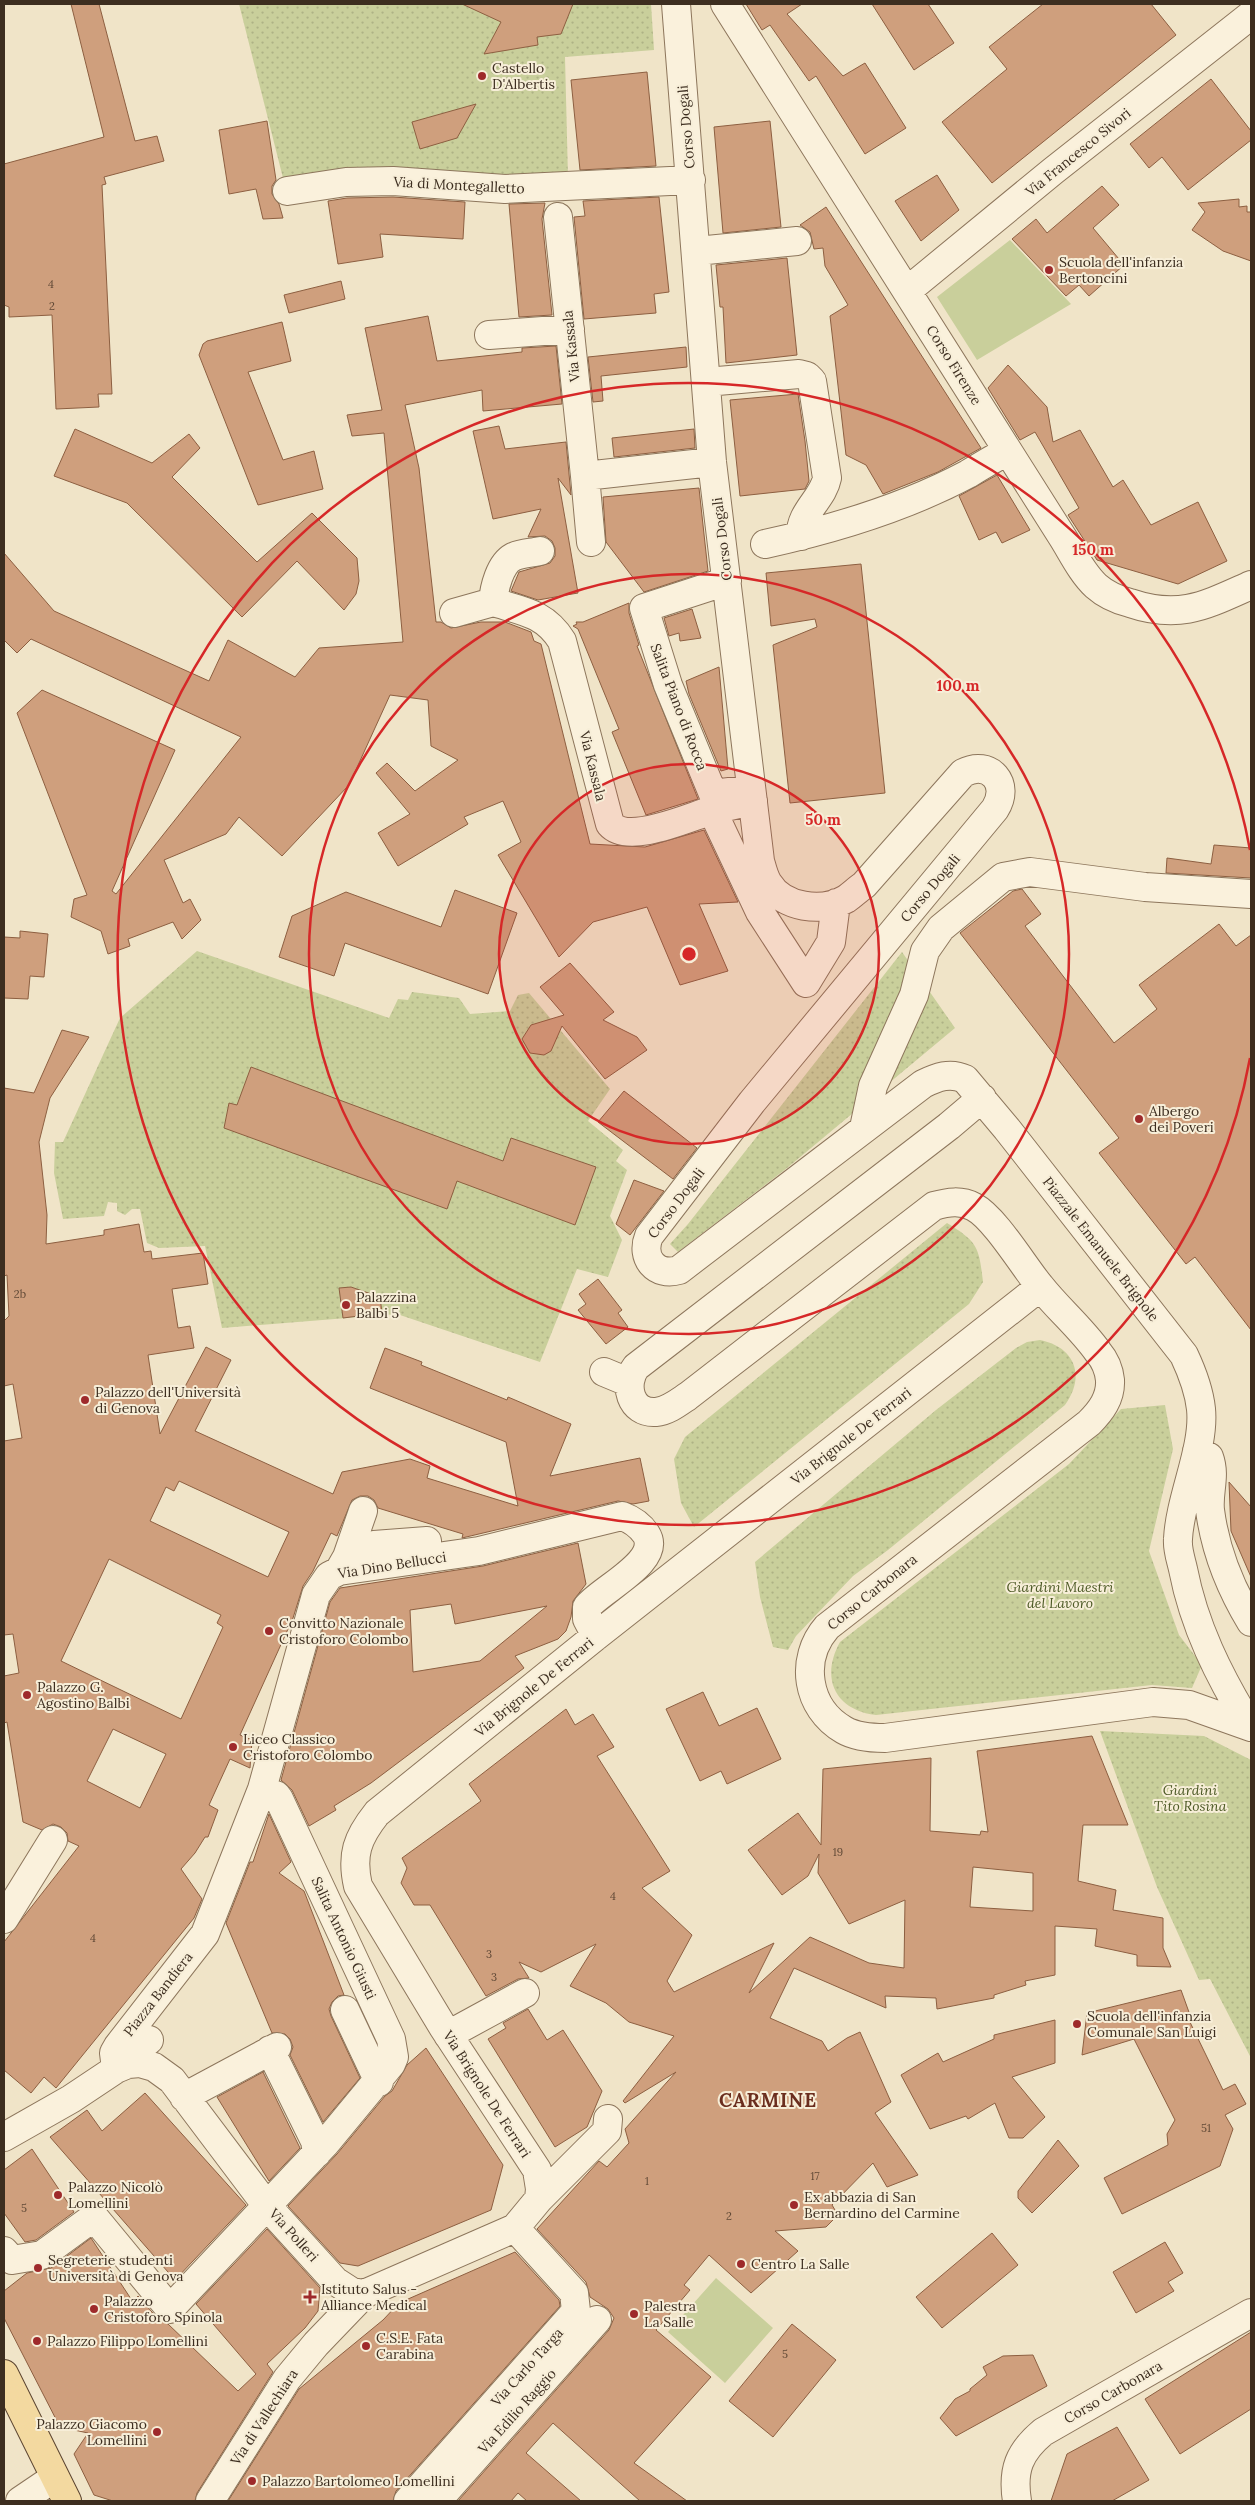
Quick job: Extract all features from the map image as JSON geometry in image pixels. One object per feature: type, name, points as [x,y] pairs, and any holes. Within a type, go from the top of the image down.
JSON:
[{"type":"main road","points":[[4,2374],[67,2501]]},
{"type":"street","name":"Corso Dogali","points":[[676,4],[697,251],[712,462],[760,861],[768,884],[792,902],[802,906],[828,905],[845,900],[864,885],[963,773],[978,768],[992,774],[998,779],[1001,794],[995,809],[752,1102],[649,1236],[646,1250],[647,1258],[657,1270],[672,1272],[679,1270],[923,1084],[947,1075],[956,1075],[965,1079],[982,1098]]},
{"type":"street","name":"Corso Firenze","points":[[725,4],[1087,576],[1096,586],[1110,596],[1148,609],[1169,612],[1201,606],[1251,587]]},
{"type":"street","name":"Via Francesco Sivori","points":[[907,291],[1053,171],[1251,15]]},
{"type":"street","name":"Via di Montegalletto","points":[[287,191],[346,182],[393,181],[505,189],[691,180]]},
{"type":"street","name":"Via Kassala","points":[[558,217],[591,542]]},
{"type":"street","points":[[697,251],[797,241]]},
{"type":"street","points":[[489,334],[570,329]]},
{"type":"street","points":[[706,382],[799,374],[807,376],[812,381],[827,478],[826,486],[803,520],[801,536]]},
{"type":"street","points":[[765,544],[801,536],[906,502],[967,474],[1008,451]]},
{"type":"street","points":[[585,476],[712,462]]},
{"type":"street","points":[[454,613],[493,602],[494,589],[508,561],[514,556],[540,551]]},
{"type":"street","name":"Salita Piano di Rocca","points":[[727,581],[644,608],[668,685],[713,794],[752,795]]},
{"type":"street","name":"Via Kassala","points":[[493,602],[544,619],[554,628],[562,641],[607,819],[614,829],[625,832],[649,830],[752,795]]},
{"type":"street","points":[[712,810],[760,912],[806,983],[831,942],[836,902]]},
{"type":"street","points":[[864,1128],[873,1086],[914,995],[925,951],[941,928],[1003,876],[1030,872],[1145,887],[1251,894]]},
{"type":"street","points":[[792,902],[790,923],[798,940],[805,947],[824,951]]},
{"type":"street","points":[[982,1098],[949,1126],[636,1367],[616,1377],[638,1406],[654,1412],[671,1406],[688,1396],[928,1210],[948,1202],[963,1202],[976,1208],[987,1218],[1040,1287]]},
{"type":"street","name":"Piazzale Emanuele Brignole","points":[[982,1098],[1184,1355],[1194,1376],[1202,1410],[1197,1451]]},
{"type":"street","name":"Via Brignole De Ferrari","points":[[539,2199],[540,2188],[537,2170],[448,2036],[358,1886],[354,1867],[361,1836],[377,1813],[596,1636],[1040,1287]]},
{"type":"street","name":"Corso Carbonara","points":[[1040,1287],[1099,1352],[1110,1380],[1108,1395],[1103,1409],[1058,1447],[827,1627],[817,1641],[810,1657],[811,1684],[816,1699],[823,1712],[844,1730],[872,1738],[885,1738],[1153,1702],[1189,1705],[1250,1726]]},
{"type":"street","points":[[1250,1726],[1222,1681],[1190,1605],[1178,1542],[1182,1504],[1197,1451],[1209,1457],[1214,1469],[1210,1508],[1217,1549],[1251,1622]]},
{"type":"street","points":[[343,1564],[363,1510]]},
{"type":"street","name":"Via Dino Bellucci","points":[[210,1922],[270,1792],[316,1595],[329,1576],[343,1564],[479,1551],[622,1516],[631,1519],[644,1531],[650,1545],[649,1552],[636,1566],[587,1607],[587,1619],[596,1636]]},
{"type":"street","points":[[343,1564],[374,1545],[427,1541]]},
{"type":"street","name":"Salita Antonio Giusti","points":[[4,2251],[12,2260],[42,2255],[94,2217],[170,2310],[317,2153],[378,2082],[394,2058],[391,2039],[280,1798],[270,1792]]},
{"type":"street","points":[[4,1919],[53,1840]]},
{"type":"street","name":"Piazza Bandiera","points":[[125,2066],[114,2053],[118,2046],[205,1934],[210,1922]]},
{"type":"street","points":[[448,2036],[525,1994]]},
{"type":"street","points":[[345,2010],[378,2082]]},
{"type":"street","name":"Piazza Bandiera","points":[[4,2137],[40,2118],[125,2066],[134,2054],[149,2040]]},
{"type":"street","points":[[125,2066],[154,2067],[178,2085],[274,2048],[315,2140],[317,2153]]},
{"type":"street","name":"Via Polleri","points":[[178,2085],[267,2206],[336,2281],[352,2292],[364,2294]]},
{"type":"street","points":[[4,2117],[40,2118]]},
{"type":"street","points":[[364,2294],[515,2228],[539,2199],[608,2131],[608,2119]]},
{"type":"street","name":"Via Carlo Targa","points":[[408,2501],[576,2311],[574,2293],[515,2228]]},
{"type":"street","name":"Via di Vallechiara","points":[[210,2501],[287,2379],[316,2344],[364,2294]]},
{"type":"street","name":"Corso Carbonara","points":[[1017,2501],[1014,2477],[1026,2449],[1043,2432],[1251,2313]]},
{"type":"street","name":"Via Edilio Raggio","points":[[437,2501],[597,2320]]},
{"type":"street","points":[[20,2501],[54,2478]]},
{"type":"green space","points":[[239,4],[651,4],[654,50],[565,57],[568,178],[284,182]]},
{"type":"green space","points":[[1010,240],[1071,304],[977,360],[937,297]]},
{"type":"green space","points":[[197,951],[389,1018],[398,999],[408,1000],[412,992],[459,998],[470,1014],[510,1011],[518,995],[529,993],[610,1089],[588,1121],[623,1150],[616,1161],[627,1170],[610,1216],[622,1240],[608,1277],[577,1269],[540,1362],[397,1314],[222,1328],[205,1246],[159,1248],[147,1243],[140,1209],[132,1209],[125,1215],[117,1211],[117,1203],[108,1202],[104,1216],[63,1219],[54,1173],[55,1142],[63,1142],[120,1018]]},
{"type":"green space","points":[[902,952],[955,1028],[787,1168],[678,1252],[670,1244],[688,1224]]},
{"type":"green space","points":[[947,1223],[965,1235],[975,1246],[978,1253],[983,1282],[969,1304],[694,1527],[681,1503],[674,1459],[685,1437]]},
{"type":"green space","points":[[1040,1340],[1062,1349],[1074,1364],[1075,1384],[1065,1405],[888,1550],[853,1576],[796,1636],[788,1650],[773,1647],[760,1597],[755,1562],[936,1410],[1016,1348],[1027,1342]]},
{"type":"green space","name":"Giardini Maestri del Lavoro","points":[[1165,1405],[1173,1449],[1149,1551],[1179,1635],[1202,1665],[1192,1688],[1152,1685],[876,1715],[850,1707],[841,1699],[835,1690],[831,1668],[840,1642],[1069,1464],[1121,1409]]},
{"type":"green space","name":"Giardini Tito Rosina","points":[[1100,1731],[1204,1736],[1251,1760],[1251,2058],[1210,1979],[1199,1980],[1157,1887]]},
{"type":"green space","points":[[716,2278],[773,2328],[725,2383],[668,2332]]},
{"type":"building","points":[[71,4],[99,4],[135,141],[157,136],[164,161],[104,177],[106,184],[102,185],[112,394],[98,394],[99,407],[56,409],[52,315],[9,317],[9,307],[4,305],[4,164],[104,137]]},
{"type":"building","points":[[462,4],[573,4],[561,34],[537,37],[538,45],[484,54],[501,22]]},
{"type":"building","points":[[746,4],[802,4],[787,14],[843,76],[865,63],[906,128],[865,154],[816,76],[809,81],[770,25],[762,30]]},
{"type":"building","points":[[872,4],[928,4],[954,43],[914,70]]},
{"type":"building","points":[[1043,4],[1151,4],[1176,35],[992,183],[942,122],[1007,69],[989,47]]},
{"type":"building","points":[[647,72],[656,166],[580,170],[571,80]]},
{"type":"building","points":[[1211,79],[1251,131],[1251,140],[1188,190],[1162,157],[1149,168],[1130,144]]},
{"type":"building","points":[[476,104],[457,138],[420,149],[412,122]]},
{"type":"building","points":[[267,121],[276,180],[272,186],[272,194],[279,204],[283,218],[263,219],[256,189],[229,194],[219,130]]},
{"type":"building","points":[[770,121],[781,227],[723,233],[714,127]]},
{"type":"building","points":[[937,175],[959,210],[921,241],[895,201]]},
{"type":"building","points":[[1102,186],[1119,205],[1093,228],[1124,265],[1089,296],[1079,285],[1066,296],[1012,239],[1036,219],[1047,233]]},
{"type":"building","points":[[393,197],[465,202],[463,239],[380,234],[383,257],[338,264],[328,201],[347,198]]},
{"type":"building","points":[[659,197],[669,292],[654,294],[656,313],[584,319],[574,217],[585,216],[583,201]]},
{"type":"building","points":[[1239,199],[1239,207],[1247,206],[1247,212],[1251,212],[1251,261],[1223,251],[1192,230],[1205,212],[1198,203]]},
{"type":"building","points":[[545,203],[542,219],[552,315],[519,317],[509,204]]},
{"type":"building","points":[[826,207],[981,448],[938,472],[883,494],[866,465],[846,455],[830,316],[848,305],[825,266],[823,248],[814,249],[810,232],[800,225]]},
{"type":"building","points":[[787,258],[797,355],[726,363],[723,307],[720,307],[716,265]]},
{"type":"building","points":[[341,281],[345,299],[289,313],[284,295]]},
{"type":"building","points":[[428,316],[437,361],[522,352],[522,348],[556,346],[562,404],[483,411],[482,390],[405,405],[419,468],[436,622],[441,622],[451,628],[481,622],[505,622],[531,632],[534,641],[541,644],[590,844],[645,847],[704,830],[738,902],[699,904],[728,971],[680,985],[647,907],[593,922],[559,957],[498,855],[521,842],[503,801],[464,817],[468,824],[398,866],[378,833],[410,814],[376,773],[387,763],[415,791],[458,760],[431,746],[428,700],[390,695],[349,785],[282,856],[239,817],[226,834],[164,860],[183,903],[190,899],[201,920],[182,939],[173,922],[128,939],[130,946],[108,954],[101,931],[71,917],[74,899],[87,895],[17,713],[42,690],[175,750],[112,891],[116,894],[241,737],[31,639],[17,653],[4,640],[4,553],[54,611],[209,681],[228,640],[295,677],[319,648],[403,642],[384,433],[352,436],[347,415],[382,410],[365,328]]},
{"type":"building","points":[[282,322],[291,361],[248,372],[283,460],[314,451],[323,489],[258,505],[199,355],[203,344],[207,341]]},
{"type":"building","points":[[686,347],[687,367],[601,376],[603,401],[593,402],[588,357]]},
{"type":"building","points":[[1008,365],[1047,407],[1053,442],[1080,430],[1113,487],[1123,480],[1151,525],[1198,502],[1227,561],[1178,584],[1097,560],[1068,515],[1079,508],[1035,432],[1020,440],[988,388]]},
{"type":"building","points":[[798,394],[809,481],[805,489],[740,496],[730,400]]},
{"type":"building","points":[[499,426],[505,449],[566,442],[571,495],[558,478],[578,593],[538,600],[511,591],[519,572],[550,563],[555,556],[555,548],[552,541],[545,536],[528,537],[541,509],[493,519],[473,431]]},
{"type":"building","points":[[75,429],[152,463],[189,434],[200,448],[172,477],[257,562],[312,513],[357,558],[359,581],[356,594],[344,610],[297,561],[242,617],[127,503],[54,476]]},
{"type":"building","points":[[694,429],[695,448],[614,457],[612,438]]},
{"type":"building","points":[[997,475],[1030,530],[1002,543],[996,532],[979,540],[959,496]]},
{"type":"building","points":[[699,488],[708,571],[644,592],[606,542],[603,497]]},
{"type":"building","points":[[861,564],[885,793],[790,803],[773,645],[817,627],[815,619],[771,626],[766,573]]},
{"type":"building","points":[[629,603],[629,613],[639,645],[637,646],[698,799],[646,815],[612,732],[619,729],[578,629],[573,626],[577,624],[576,622],[583,622]]},
{"type":"building","points":[[692,609],[701,638],[680,641],[679,633],[669,636],[664,618]]},
{"type":"building","points":[[719,667],[728,769],[721,771],[689,694],[686,681]]},
{"type":"building","points":[[1214,845],[1251,848],[1251,878],[1166,873],[1167,858],[1211,864]]},
{"type":"building","name":"Albergo dei Poveri","points":[[1022,889],[1041,914],[1025,926],[1114,1043],[1157,1009],[1139,985],[1219,924],[1236,946],[1251,935],[1251,1330],[1195,1257],[1186,1264],[1099,1153],[1119,1138],[960,933],[1013,891]]},
{"type":"building","points":[[455,890],[517,913],[488,994],[345,943],[334,976],[279,957],[292,916],[346,892],[441,927]]},
{"type":"building","points":[[20,931],[48,934],[44,977],[30,976],[28,999],[4,998],[4,937],[20,938]]},
{"type":"building","points":[[570,963],[614,1012],[603,1020],[637,1037],[647,1050],[605,1079],[562,1026],[551,1051],[544,1055],[530,1053],[522,1039],[531,1025],[564,1015],[540,987]]},
{"type":"building","points":[[62,1030],[89,1037],[50,1098],[39,1142],[47,1215],[46,1244],[104,1235],[104,1230],[139,1224],[144,1252],[151,1251],[152,1259],[203,1253],[208,1284],[172,1289],[178,1328],[190,1326],[194,1348],[148,1355],[160,1434],[206,1347],[231,1360],[195,1431],[333,1494],[342,1472],[410,1459],[430,1466],[427,1478],[518,1506],[506,1442],[370,1388],[385,1348],[422,1362],[421,1365],[507,1400],[508,1397],[571,1424],[550,1476],[640,1458],[649,1501],[633,1504],[618,1501],[462,1538],[463,1534],[378,1508],[374,1500],[368,1496],[360,1496],[352,1500],[337,1536],[331,1533],[313,1571],[303,1586],[293,1618],[240,1735],[252,1740],[250,1768],[230,1759],[209,1805],[218,1810],[208,1837],[205,1837],[195,1853],[181,1869],[202,1899],[194,1918],[56,2088],[44,2077],[31,2093],[4,2070],[4,1942],[79,1846],[68,1841],[67,1833],[61,1827],[53,1824],[42,1830],[23,1822],[7,1722],[4,1723],[4,1676],[19,1673],[13,1634],[4,1635],[4,1441],[22,1438],[13,1384],[4,1386],[4,1321],[9,1316],[7,1275],[4,1276],[4,1088],[34,1093]],"holes":[[[179,1481],[289,1532],[268,1577],[150,1521],[166,1487],[174,1491]],[[109,1559],[221,1615],[217,1623],[223,1627],[181,1719],[61,1661]],[[113,1729],[166,1754],[140,1808],[87,1781]]]},
{"type":"building","points":[[251,1067],[503,1161],[511,1138],[596,1167],[575,1225],[457,1181],[447,1209],[224,1128],[229,1103],[237,1105]]},
{"type":"building","points":[[624,1091],[697,1148],[673,1179],[598,1122]]},
{"type":"building","points":[[634,1180],[664,1191],[630,1235],[616,1224]]},
{"type":"building","points":[[598,1279],[622,1310],[618,1313],[628,1327],[606,1344],[578,1310],[586,1304],[579,1294]]},
{"type":"building","points":[[351,1287],[380,1297],[382,1313],[343,1318],[339,1288]]},
{"type":"building","points":[[1229,1482],[1251,1507],[1251,1577],[1231,1531]]},
{"type":"building","points":[[578,1543],[586,1584],[573,1601],[571,1617],[566,1631],[558,1639],[515,1656],[524,1668],[371,1783],[334,1806],[336,1810],[309,1826],[292,1790],[281,1780],[330,1602],[340,1588],[483,1566]],"holes":[[[451,1604],[455,1624],[547,1606],[480,1661],[413,1672],[410,1610]]]},
{"type":"building","points":[[703,1692],[719,1726],[757,1708],[781,1759],[727,1784],[721,1771],[700,1781],[666,1709]]},
{"type":"building","points":[[566,1709],[575,1725],[593,1714],[614,1747],[597,1756],[670,1871],[642,1888],[692,1935],[667,1981],[674,1992],[774,1943],[749,1993],[810,1937],[869,1963],[904,1968],[905,1900],[849,1924],[818,1873],[819,1854],[808,1876],[782,1895],[748,1850],[798,1813],[821,1845],[823,1769],[931,1758],[930,1831],[980,1835],[981,1831],[988,1832],[977,1751],[1092,1736],[1128,1825],[1083,1825],[1078,1881],[1116,1890],[1113,1910],[1163,1918],[1163,1948],[1171,1967],[1137,1966],[1137,1955],[1095,1946],[1097,1929],[1055,1926],[1055,1975],[1025,1981],[1026,1985],[994,1995],[994,1998],[937,2009],[936,1998],[885,1996],[886,2008],[794,1968],[770,2018],[822,2041],[828,2051],[860,2032],[891,2102],[875,2113],[918,2175],[887,2187],[873,2163],[832,2205],[838,2215],[826,2227],[775,2231],[798,2251],[751,2293],[709,2255],[684,2285],[690,2290],[656,2330],[711,2377],[634,2463],[687,2501],[640,2501],[553,2423],[526,2453],[581,2501],[527,2501],[518,2493],[511,2501],[458,2501],[609,2330],[614,2318],[608,2309],[590,2297],[586,2282],[537,2229],[599,2161],[607,2167],[629,2143],[625,2129],[676,2072],[625,2103],[623,2101],[674,2036],[629,2022],[606,2003],[570,1986],[596,1944],[541,1972],[519,1962],[529,1978],[518,1979],[486,1996],[430,1905],[414,1905],[401,1883],[407,1868],[402,1858],[481,1801],[469,1784]],"holes":[[[973,1867],[1033,1873],[1033,1911],[970,1907]]]},
{"type":"building","points":[[269,1814],[291,1862],[279,1873],[304,1891],[344,1995],[338,1996],[332,2002],[329,2009],[360,2078],[323,2122],[290,2055],[293,2047],[290,2039],[285,2034],[272,2033],[226,1923],[250,1862],[253,1862]]},
{"type":"building","points":[[1181,1990],[1190,2015],[1187,2016],[1223,2090],[1235,2084],[1246,2104],[1225,2115],[1233,2129],[1220,2166],[1122,2214],[1104,2178],[1168,2145],[1167,2134],[1175,2120],[1134,2039],[1082,2055],[1087,2013]]},
{"type":"building","points":[[528,2009],[547,2040],[563,2030],[602,2091],[587,2127],[555,2147],[488,2039],[506,2028],[503,2023]]},
{"type":"building","points":[[1055,2020],[1055,2063],[1012,2077],[1045,2117],[1023,2138],[1009,2138],[995,2103],[968,2119],[966,2116],[930,2129],[901,2075],[938,2053],[943,2062],[994,2039],[994,2035]]},
{"type":"building","points":[[426,2048],[503,2165],[491,2210],[358,2266],[340,2263],[288,2206],[337,2154],[385,2096],[392,2091],[407,2065]]},
{"type":"building","points":[[263,2072],[300,2148],[269,2181],[217,2097]]},
{"type":"building","points":[[145,2093],[246,2205],[175,2280],[50,2137],[87,2110],[102,2131]]},
{"type":"building","points":[[1058,2140],[1079,2166],[1032,2213],[1018,2198],[1018,2191]]},
{"type":"building","points":[[32,2149],[74,2212],[36,2240],[25,2242],[4,2213],[4,2170]]},
{"type":"building","points":[[267,2229],[320,2288],[318,2311],[305,2328],[267,2364],[273,2372],[197,2493],[195,2501],[113,2501],[94,2495],[74,2454],[88,2433],[60,2427],[4,2318],[4,2291],[27,2273],[51,2268],[91,2238],[133,2302],[138,2296],[158,2319],[168,2324],[238,2391],[256,2374],[196,2304]]},
{"type":"building","points":[[992,2233],[1018,2265],[942,2328],[916,2297]]},
{"type":"building","points":[[1165,2242],[1183,2273],[1168,2282],[1174,2291],[1136,2313],[1113,2272]]},
{"type":"building","points":[[515,2252],[559,2300],[560,2306],[396,2491],[393,2501],[228,2501],[299,2389],[383,2320],[399,2303]]},
{"type":"building","points":[[792,2324],[836,2360],[773,2437],[729,2401]]},
{"type":"building","points":[[1251,2332],[1251,2409],[1180,2454],[1145,2399]]},
{"type":"building","points":[[1033,2355],[1047,2386],[956,2436],[940,2418],[955,2399],[970,2391],[987,2375],[983,2367],[1003,2356]]},
{"type":"building","points":[[1117,2427],[1149,2480],[1112,2501],[1051,2501],[1067,2454]]},
{"type":"place","name":"Castello D'Albertis","points":[[482,76]]},
{"type":"place","name":"Scuola dell'infanzia Bertoncini","points":[[1049,270]]},
{"type":"place","name":"Albergo dei Poveri","points":[[1139,1119]]},
{"type":"place","name":"Palazzina Balbi 5","points":[[346,1305]]},
{"type":"place","name":"Palazzo dell'Università di Genova","points":[[85,1400]]},
{"type":"place","name":"Convitto Nazionale Cristoforo Colombo","points":[[269,1631]]},
{"type":"place","name":"Palazzo G. Agostino Balbi","points":[[27,1695]]},
{"type":"place","name":"Liceo Classico Cristoforo Colombo","points":[[233,1747]]},
{"type":"place","name":"Scuola dell'infanzia Comunale San Luigi","points":[[1077,2024]]},
{"type":"place","name":"Palazzo Nicolò Lomellini","points":[[58,2195]]},
{"type":"place","name":"Ex abbazia di San Bernardino del Carmine","points":[[794,2205]]},
{"type":"place","name":"Centro La Salle","points":[[741,2264]]},
{"type":"place","name":"Segreterie studenti Università di Genova","points":[[38,2268]]},
{"type":"place","name":"Istituto Salus - Alliance Medical","points":[[310,2297]]},
{"type":"place","name":"Palazzo Cristoforo Spinola","points":[[94,2309]]},
{"type":"place","name":"Palestra La Salle","points":[[634,2314]]},
{"type":"place","name":"Palazzo Filippo Lomellini","points":[[37,2341]]},
{"type":"place","name":"C.S.E. Fata Carabina","points":[[366,2346]]},
{"type":"place","name":"Palazzo Giacomo Lomellini","points":[[157,2432]]},
{"type":"place","name":"Palazzo Bartolomeo Lomellini","points":[[252,2481]]},
{"type":"district","name":"CARMINE","points":[[768,2100]]}]
